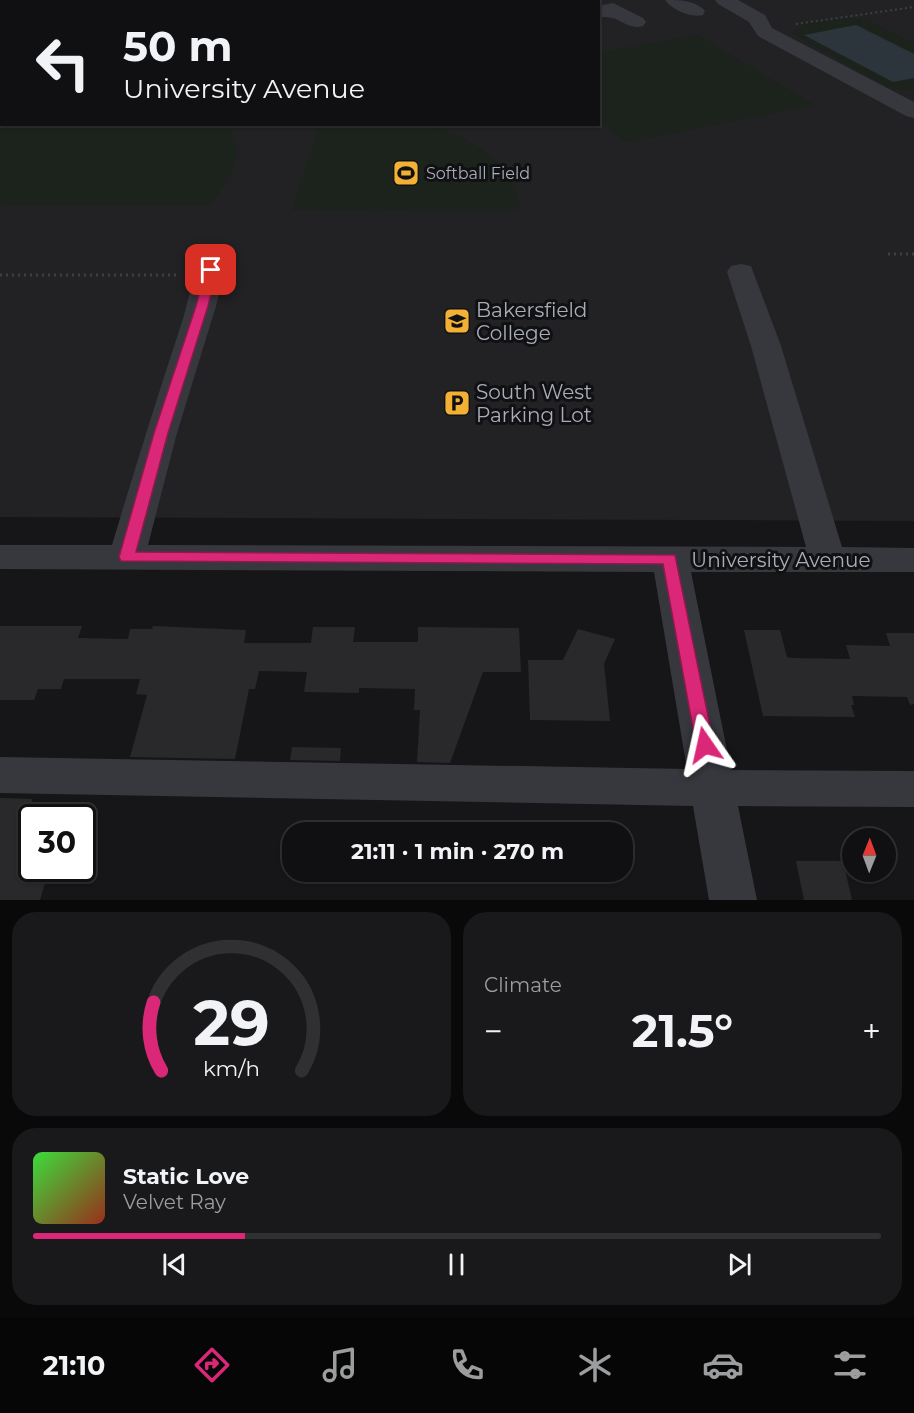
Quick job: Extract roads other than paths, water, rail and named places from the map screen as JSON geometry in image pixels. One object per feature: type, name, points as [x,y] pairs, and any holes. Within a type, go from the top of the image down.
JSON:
[{"type":"street","points":[[674,0],[696,11]]},
{"type":"street","points":[[724,0],[758,19],[760,28],[765,32],[914,111]]},
{"type":"street","points":[[600,12],[613,9],[636,22]]},
{"type":"street","points":[[762,54],[796,48]]},
{"type":"street","points":[[853,105],[888,98]]},
{"type":"street","points":[[741,272],[766,346],[828,560]]},
{"type":"street","points":[[127,557],[161,433],[210,273]]},
{"type":"street","name":"University Avenue","points":[[0,557],[914,560]]},
{"type":"street","points":[[670,559],[733,900]]},
{"type":"street","points":[[0,775],[714,788],[914,789]]},
{"type":"place","name":"Softball Field","points":[[406,173]]},
{"type":"place","name":"Bakersfield College","points":[[457,321]]},
{"type":"place","name":"South West Parking Lot","points":[[457,403]]}]
